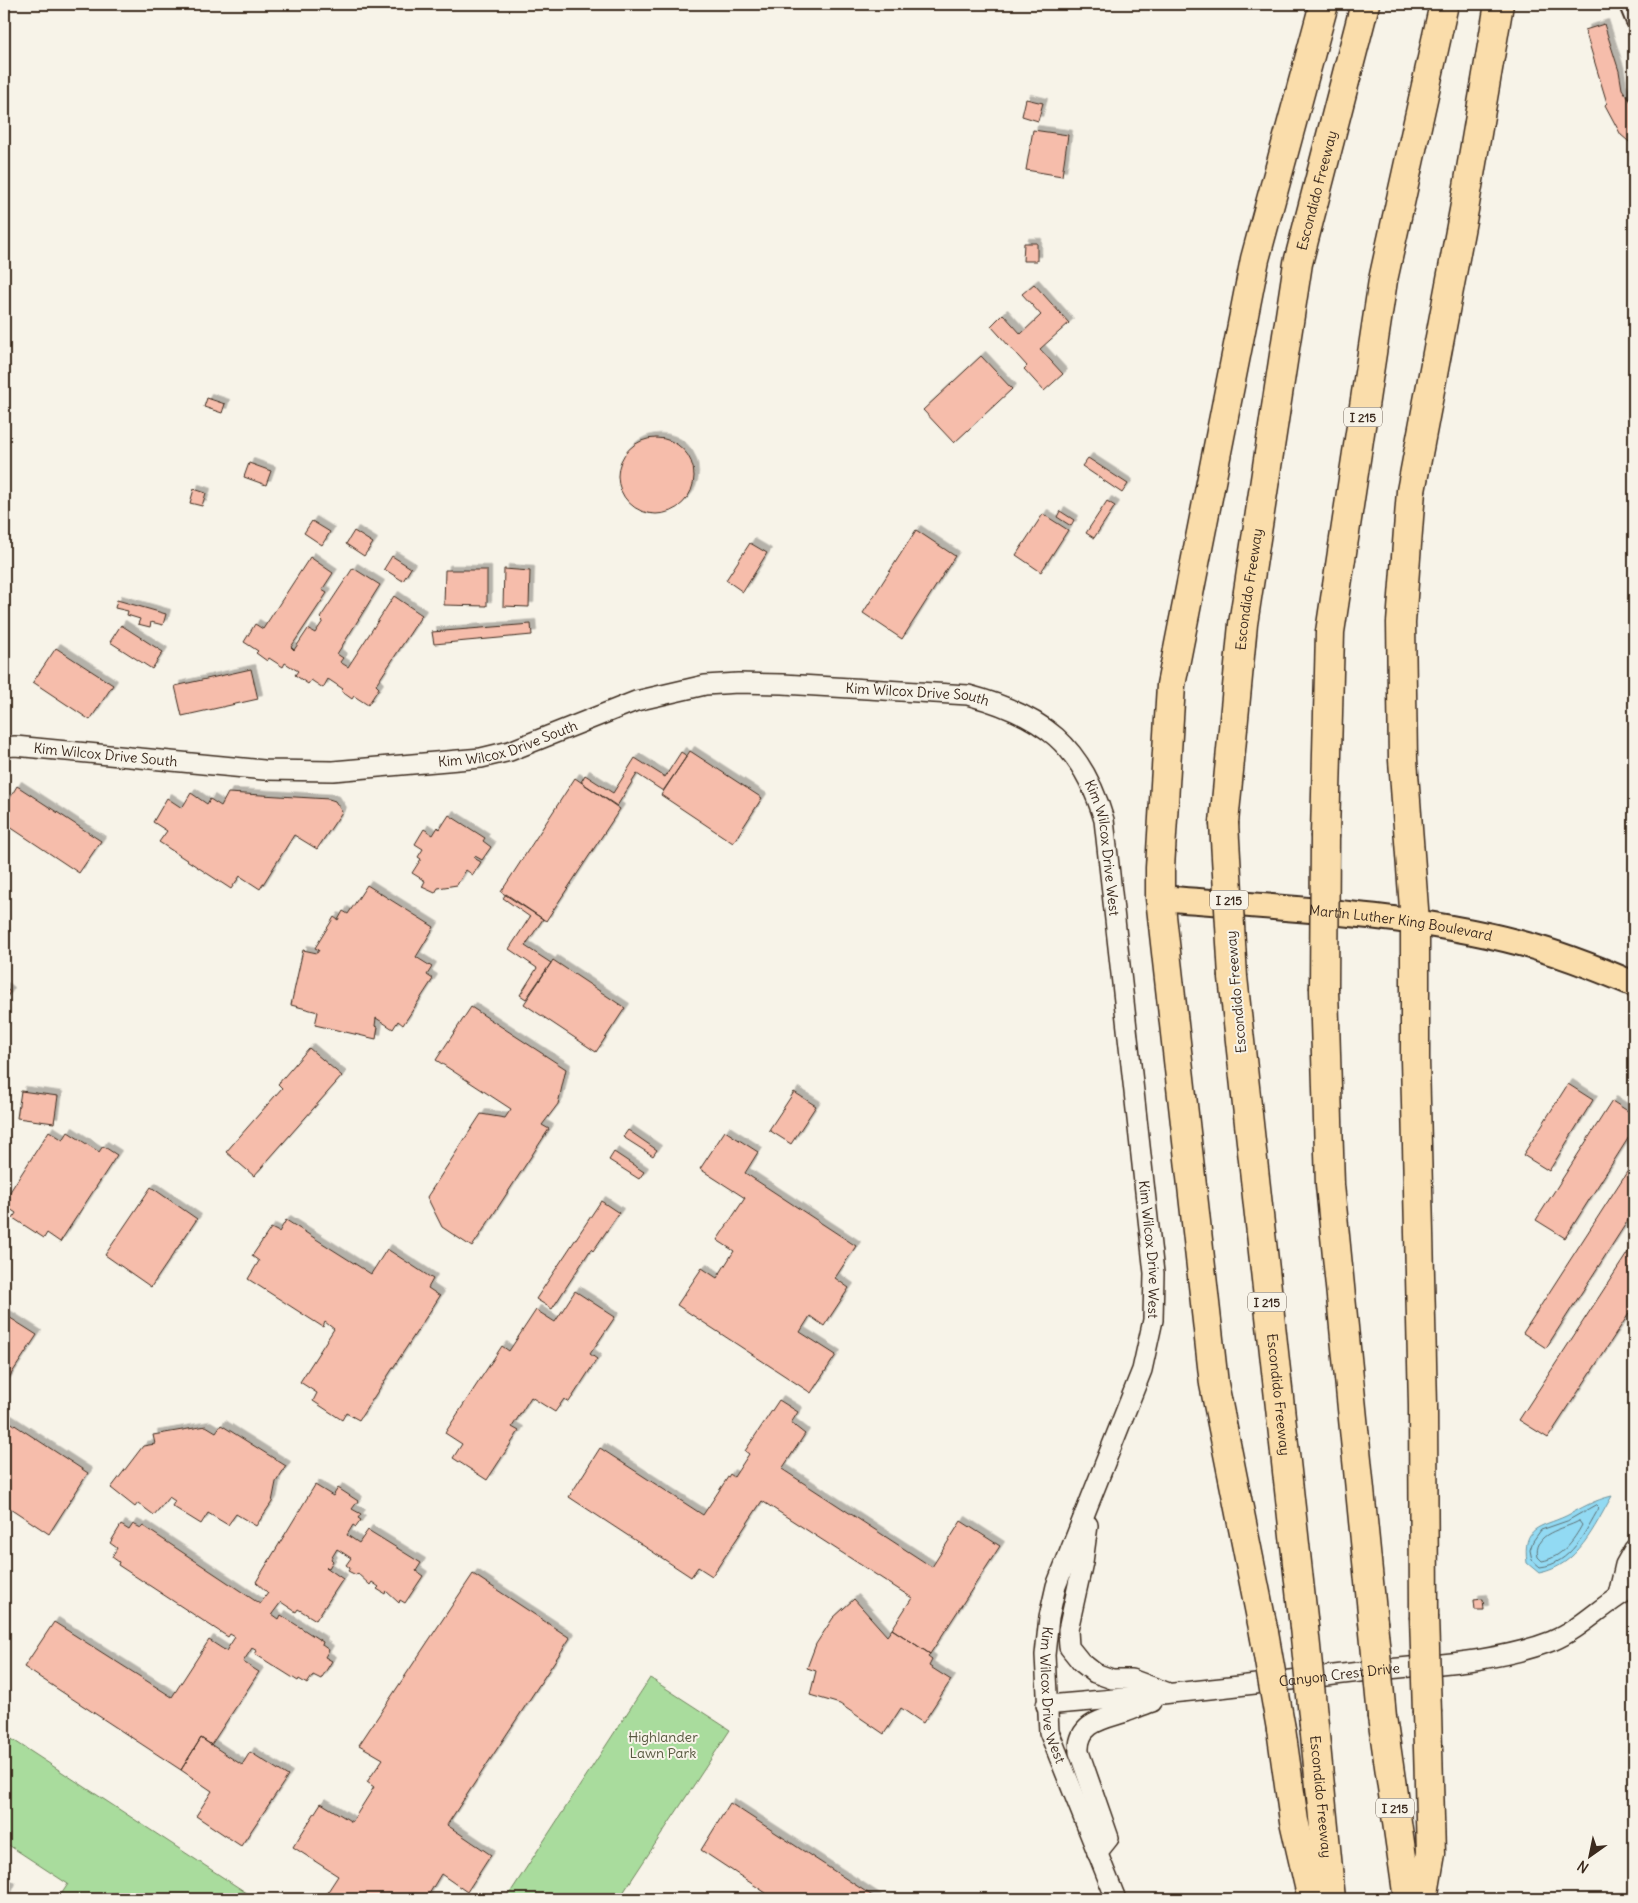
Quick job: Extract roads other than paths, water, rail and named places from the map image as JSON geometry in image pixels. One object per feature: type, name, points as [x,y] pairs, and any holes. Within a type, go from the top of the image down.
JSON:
[{"type":"highway","points":[[1312,1899],[1294,1821],[1281,1729],[1264,1633],[1214,1384],[1160,898],[1172,685],[1255,259],[1324,4]]},
{"type":"highway","name":"Escondido Freeway","points":[[1331,1899],[1304,1627],[1233,977],[1224,823],[1243,624],[1298,263],[1365,4]]},
{"type":"highway","name":"I 215","points":[[1408,1899],[1382,1717],[1330,1185],[1324,989],[1325,835],[1330,632],[1383,280],[1444,4]]},
{"type":"highway","points":[[1423,1899],[1431,1853],[1424,1616],[1423,1406],[1415,1059],[1415,922],[1403,760],[1401,623],[1411,491],[1466,201],[1499,4]]},
{"type":"main road","name":"Martin Luther King Boulevard","points":[[1160,898],[1415,922],[1520,942],[1594,966],[1634,984]]},
{"type":"street","points":[[1627,4],[1634,21]]},
{"type":"street","name":"Kim Wilcox Drive South","points":[[4,747],[15,746],[264,770],[333,771],[482,758],[510,751],[636,701],[705,685],[774,684],[924,691],[968,695],[1004,705]]},
{"type":"street","name":"Kim Wilcox Drive West","points":[[1004,705],[1048,730],[1084,770],[1096,795],[1104,820],[1154,1273],[1155,1298],[1153,1320],[1142,1370],[1056,1586],[1049,1617],[1045,1655],[1046,1705],[1051,1739],[1116,1899]]},
{"type":"street","points":[[1092,1495],[1083,1562],[1068,1630],[1069,1646],[1081,1662],[1095,1673],[1112,1679],[1131,1679],[1172,1694]]},
{"type":"street","name":"Canyon Crest Drive","points":[[1046,1705],[1172,1694],[1484,1658],[1525,1650],[1554,1640],[1576,1628],[1626,1591],[1625,1565],[1634,1550]]},
{"type":"street","points":[[1097,1853],[1109,1838],[1079,1752],[1081,1737],[1094,1722],[1106,1716],[1124,1713],[1172,1694]]},
{"type":"water","points":[[1612,1496],[1583,1544],[1564,1562],[1553,1569],[1539,1573],[1527,1563],[1527,1541],[1535,1530],[1594,1502]]},
{"type":"park label","name":"Highlander Lawn Park","points":[[663,1745]]}]
